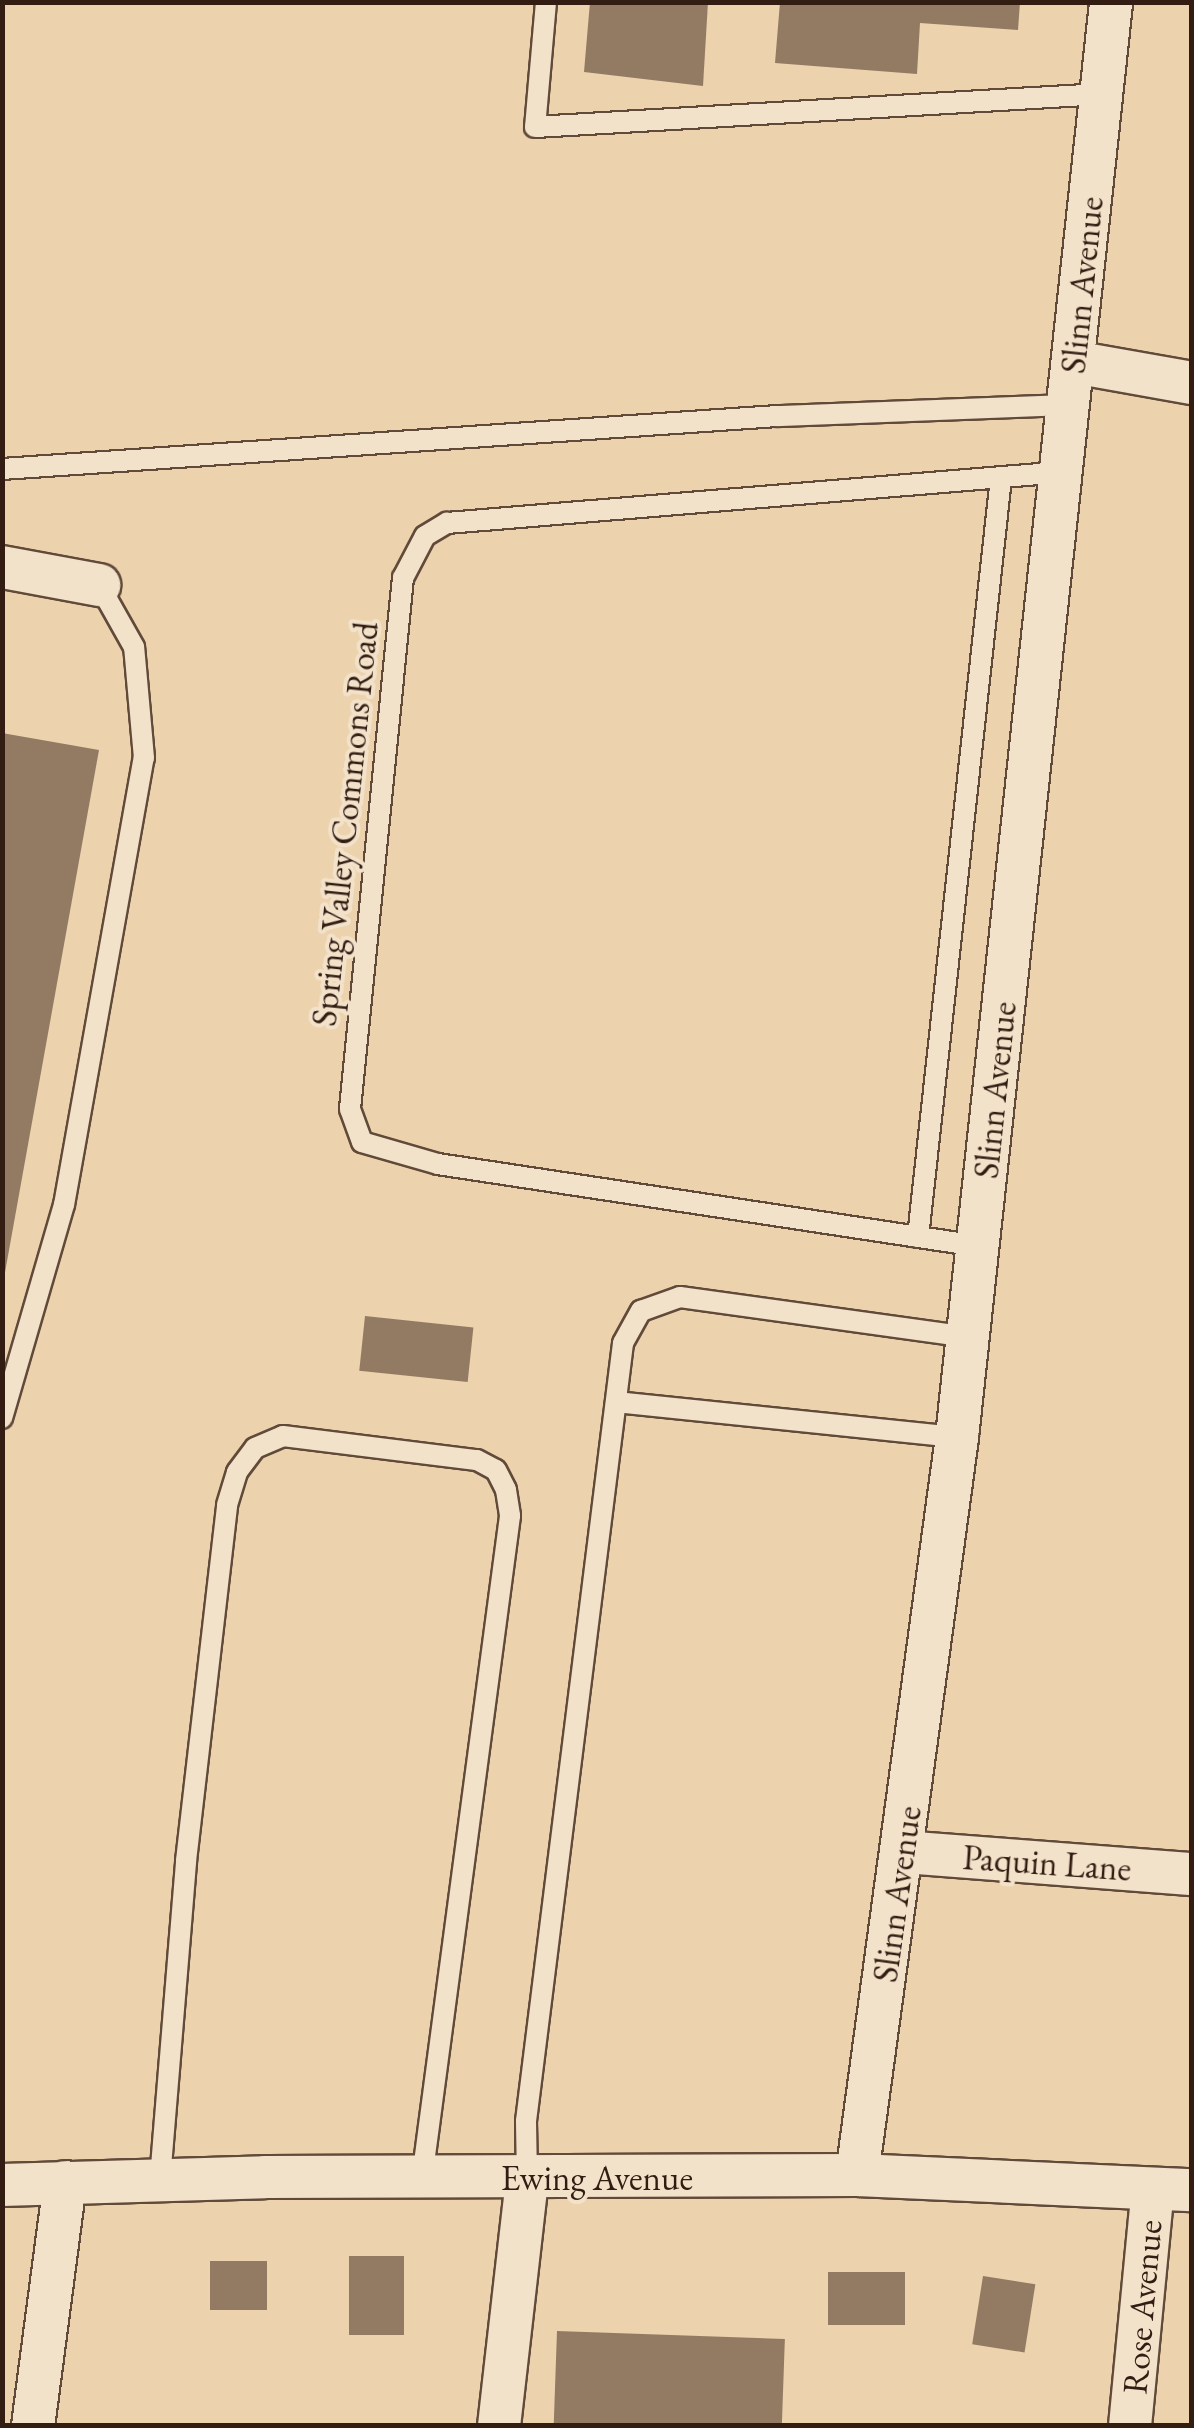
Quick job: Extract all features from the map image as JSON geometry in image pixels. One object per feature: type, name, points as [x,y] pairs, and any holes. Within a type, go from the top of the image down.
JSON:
[{"type":"street","name":"Slinn Avenue","points":[[858,2176],[957,1437],[1064,472],[1111,2]]},
{"type":"street","points":[[1074,362],[1192,382]]},
{"type":"street","points":[[2,567],[99,585]]},
{"type":"street","name":"Paquin Lane","points":[[903,1852],[1192,1874]]},
{"type":"street","name":"Ewing Avenue","points":[[2,2185],[160,2179],[858,2176],[1172,2190]]},
{"type":"street","points":[[499,2426],[527,2179]]},
{"type":"street","points":[[33,2426],[65,2182]]},
{"type":"street","name":"Rose Avenue","points":[[1130,2426],[1172,2190]]},
{"type":"lane","points":[[546,2],[535,127],[1102,94]]},
{"type":"lane","points":[[2,469],[778,416],[1070,405]]},
{"type":"lane","name":"Spring Valley Commons Road","points":[[978,1246],[438,1164],[362,1142],[350,1109],[402,578],[425,536],[447,523],[1064,472]]},
{"type":"lane","points":[[918,1237],[1001,478]]},
{"type":"lane","points":[[2,1418],[64,1205],[144,758],[134,647],[99,585]]},
{"type":"lane","points":[[527,2179],[526,2121],[623,1343],[641,1311],[680,1297],[968,1337]]},
{"type":"lane","points":[[616,1402],[957,1437]]},
{"type":"lane","points":[[160,2179],[186,1861],[227,1505],[237,1472],[254,1448],[283,1436],[477,1460],[496,1470],[506,1490],[510,1516],[422,2178]]},
{"type":"building","points":[[590,2],[708,2],[703,86],[584,72]]},
{"type":"building","points":[[780,2],[1020,2],[1018,30],[920,23],[917,74],[775,63]]},
{"type":"building","points":[[2,733],[99,750],[4,1278],[2,1278]]},
{"type":"building","points":[[365,1316],[473,1327],[468,1382],[359,1371]]},
{"type":"building","points":[[349,2256],[404,2256],[404,2335],[349,2335]]},
{"type":"building","points":[[210,2261],[267,2261],[267,2310],[210,2310]]},
{"type":"building","points":[[828,2272],[905,2272],[905,2325],[828,2325]]},
{"type":"building","points":[[983,2276],[1035,2284],[1025,2352],[972,2344]]},
{"type":"building","points":[[557,2331],[785,2339],[782,2426],[554,2426]]}]
